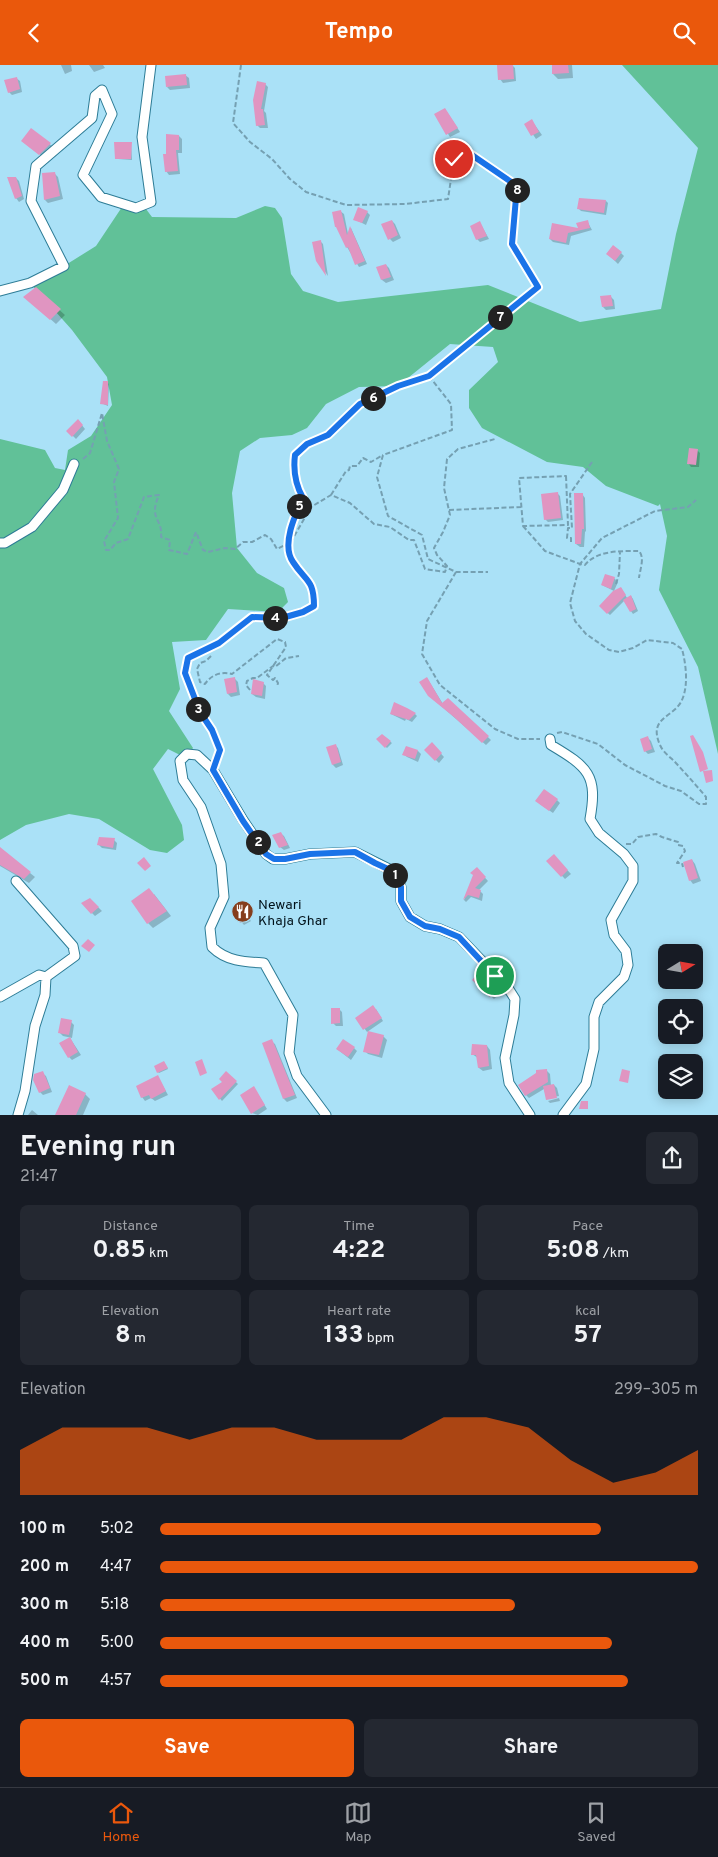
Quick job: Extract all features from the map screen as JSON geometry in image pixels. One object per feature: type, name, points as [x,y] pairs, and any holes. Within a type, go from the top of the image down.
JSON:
[{"type":"street","points":[[0,291],[30,283],[64,266],[30,201],[36,166],[92,118],[95,96],[102,90],[112,113],[83,175],[101,197],[136,208],[151,202],[142,137],[151,65]]},
{"type":"street","points":[[0,543],[5,543],[32,527],[63,490],[74,464]]},
{"type":"street","points":[[550,739],[551,745],[575,759],[590,776],[594,797],[590,819],[598,833],[620,851],[633,865],[633,881],[611,920],[614,935],[626,951],[628,965],[624,977],[599,1002],[594,1017],[594,1049],[586,1083],[564,1115]]},
{"type":"street","points":[[326,1115],[297,1076],[289,1053],[293,1015],[264,963],[241,962],[218,953],[212,947],[210,927],[224,897],[221,864],[201,807],[183,781],[180,761],[187,754],[197,755],[213,770],[243,821],[266,854],[274,859],[285,859],[310,854],[355,852],[388,869],[396,875],[401,887],[401,901],[410,917],[425,926],[440,929],[459,937],[508,988],[514,999],[514,1015],[505,1058],[506,1066],[509,1083],[530,1115]]},
{"type":"street","points":[[16,881],[74,946],[75,957],[46,977]]},
{"type":"street","points":[[0,997],[39,975],[46,977]]},
{"type":"street","points":[[18,1115],[25,1091],[35,1026],[46,995],[46,977]]},
{"type":"path","points":[[241,65],[233,123],[250,142],[272,159],[290,179],[306,192],[346,205],[406,204],[448,199],[454,159],[466,151],[517,186]]},
{"type":"path","points":[[213,770],[220,750],[212,730],[200,712],[185,673],[188,658],[219,643],[252,617],[282,618],[303,612],[314,606],[314,591],[307,579],[291,560],[288,544],[293,518],[303,498],[297,487],[294,468],[295,455],[307,444],[328,435],[360,404],[398,386],[429,376],[538,287],[512,244],[518,178]]},
{"type":"path","points":[[289,540],[292,540],[311,507],[331,495],[350,466],[356,466],[363,458],[371,462],[383,455],[452,430],[451,404],[429,376]]},
{"type":"path","points":[[74,464],[90,453],[102,413],[107,441],[119,469],[114,483],[118,518],[104,541],[106,550],[110,550],[116,543],[128,539],[144,497],[159,495],[154,506],[156,519],[162,528],[161,537],[170,540],[169,550],[187,554],[196,532],[203,550],[208,552],[226,548],[235,549],[243,542],[252,542],[265,535],[271,539],[278,549],[288,544]]},
{"type":"path","points":[[447,567],[434,548],[450,515],[444,488],[447,459],[458,449],[495,439]]},
{"type":"path","points":[[383,455],[377,477],[388,516],[422,535],[428,559],[456,572],[488,572]]},
{"type":"path","points":[[571,542],[571,538],[567,538],[568,528],[572,528],[570,494],[592,462]]},
{"type":"path","points":[[523,527],[568,525],[566,476],[520,478],[523,527],[545,551],[580,564],[585,565],[596,555],[640,551],[642,559],[638,578]]},
{"type":"path","points":[[331,495],[350,503],[374,524],[390,527],[410,540],[414,540],[425,569],[445,572],[447,567]]},
{"type":"path","points":[[456,572],[427,621],[422,654],[440,685],[495,729],[518,739],[550,739],[553,734],[562,732],[598,744],[625,765],[665,786],[681,791],[699,804],[706,804],[706,797],[661,747],[657,736],[659,723],[681,703],[684,695],[685,665],[682,649],[673,643],[647,641],[619,652],[609,650],[586,634],[575,621],[570,603],[580,564],[602,538],[655,511],[688,507],[696,500]]},
{"type":"path","points":[[449,510],[521,507]]},
{"type":"path","points":[[616,585],[619,574],[620,552]]},
{"type":"path","points":[[211,656],[206,661],[200,663],[197,669],[200,682],[205,684],[209,677],[225,672],[232,674],[277,639],[285,642],[286,647],[267,675],[273,680],[275,679],[278,683],[277,687]]},
{"type":"path","points":[[250,690],[246,685],[247,681],[257,678],[286,658],[299,656]]},
{"type":"path","points":[[620,851],[627,844],[632,844],[638,837],[656,833],[683,846],[685,851],[678,863],[682,863],[683,867]]},
{"type":"green space","points":[[622,65],[718,65],[718,754],[698,667],[659,590],[667,536],[660,504],[658,506],[606,486],[583,467],[547,462],[482,428],[469,408],[469,390],[498,362],[493,347],[450,344],[398,386],[359,387],[326,404],[307,428],[292,435],[260,438],[240,451],[232,493],[237,548],[257,573],[284,588],[288,602],[278,612],[228,609],[206,640],[172,642],[180,689],[169,711],[193,748],[186,758],[168,749],[153,769],[182,825],[184,840],[167,853],[150,850],[99,819],[69,814],[26,825],[0,840],[0,439],[45,450],[55,468],[65,470],[68,450],[91,436],[112,405],[107,377],[72,330],[30,283],[64,266],[96,246],[124,204],[143,205],[152,217],[236,218],[265,206],[275,208],[282,218],[291,274],[303,291],[338,302],[488,285],[580,322],[661,309],[676,234],[698,148]]},
{"type":"building","points":[[497,65],[513,65],[514,79],[498,80]]},
{"type":"building","points":[[552,65],[568,65],[569,73],[552,74]]},
{"type":"building","points":[[186,74],[187,85],[166,87],[165,76]]},
{"type":"building","points":[[17,77],[20,89],[8,93],[4,80]]},
{"type":"building","points":[[257,81],[266,83],[261,109],[263,109],[265,125],[256,126],[253,100]]},
{"type":"building","points":[[445,108],[458,128],[446,135],[434,114]]},
{"type":"building","points":[[532,119],[539,132],[531,136],[524,124]]},
{"type":"building","points":[[31,128],[51,143],[39,155],[21,141]]},
{"type":"building","points":[[166,134],[179,135],[179,150],[176,150],[178,171],[165,172],[163,154],[166,154]]},
{"type":"building","points":[[114,142],[132,142],[131,159],[115,159]]},
{"type":"building","points":[[55,172],[60,196],[44,200],[42,173]]},
{"type":"building","points":[[7,177],[16,177],[22,196],[15,199]]},
{"type":"building","points":[[579,198],[606,200],[604,213],[577,209]]},
{"type":"building","points":[[358,207],[368,211],[362,223],[353,220]]},
{"type":"building","points":[[341,210],[347,235],[350,226],[365,261],[355,265],[348,247],[346,248],[335,227],[332,212]]},
{"type":"building","points":[[392,220],[398,235],[388,240],[381,224]]},
{"type":"building","points":[[588,220],[590,228],[568,233],[566,243],[549,239],[552,223],[578,228],[576,223]]},
{"type":"building","points":[[480,221],[487,236],[476,240],[470,226]]},
{"type":"building","points":[[321,240],[326,276],[316,261],[312,242]]},
{"type":"building","points":[[613,245],[622,252],[615,261],[606,254]]},
{"type":"building","points":[[386,264],[391,277],[381,280],[376,267]]},
{"type":"building","points":[[36,287],[61,309],[50,320],[23,297]]},
{"type":"building","points":[[611,295],[613,306],[602,307],[600,296]]},
{"type":"building","points":[[103,381],[108,381],[108,405],[100,404]]},
{"type":"building","points":[[78,419],[83,425],[72,437],[66,431]]},
{"type":"building","points":[[689,448],[698,449],[696,465],[687,464]]},
{"type":"building","points":[[558,492],[561,518],[544,520],[541,494]]},
{"type":"building","points":[[574,493],[583,493],[584,529],[582,529],[581,544],[575,544]]},
{"type":"building","points":[[605,574],[615,577],[611,589],[601,585]]},
{"type":"building","points":[[621,587],[626,595],[607,614],[599,606],[613,591]]},
{"type":"building","points":[[631,595],[636,609],[630,612],[623,600]]},
{"type":"building","points":[[235,677],[237,692],[227,694],[224,679]]},
{"type":"building","points":[[427,677],[442,703],[448,698],[489,736],[482,743],[428,696],[419,682]]},
{"type":"building","points":[[253,679],[264,682],[262,696],[251,694]]},
{"type":"building","points":[[394,702],[416,713],[409,720],[390,714]]},
{"type":"building","points":[[382,734],[391,741],[385,748],[376,739]]},
{"type":"building","points":[[693,735],[703,752],[708,769],[700,772],[690,736]]},
{"type":"building","points":[[648,736],[652,749],[644,752],[640,739]]},
{"type":"building","points":[[432,742],[442,753],[435,761],[424,750]]},
{"type":"building","points":[[336,744],[341,762],[332,765],[326,747]]},
{"type":"building","points":[[406,746],[418,750],[415,759],[402,755]]},
{"type":"building","points":[[712,770],[713,781],[706,783],[703,771]]},
{"type":"building","points":[[544,789],[558,799],[549,811],[535,801]]},
{"type":"building","points":[[281,832],[288,845],[279,848],[272,835]]},
{"type":"building","points":[[99,837],[115,838],[113,848],[97,845]]},
{"type":"building","points":[[0,847],[31,872],[24,879],[0,865]]},
{"type":"building","points":[[554,854],[568,870],[561,877],[546,861]]},
{"type":"building","points":[[144,857],[151,866],[145,871],[137,863]]},
{"type":"building","points":[[692,859],[698,878],[689,881],[683,862]]},
{"type":"building","points":[[477,867],[486,877],[475,888],[481,890],[479,898],[468,895],[463,900],[473,875],[470,873]]},
{"type":"building","points":[[149,888],[167,911],[147,924],[131,901]]},
{"type":"building","points":[[90,898],[99,907],[91,914],[81,903]]},
{"type":"building","points":[[240,907],[248,917],[240,923],[233,912]]},
{"type":"building","points":[[88,939],[95,945],[89,952],[81,946]]},
{"type":"building","points":[[479,972],[497,990],[490,997],[472,980]]},
{"type":"building","points":[[373,1005],[382,1018],[363,1030],[355,1018]]},
{"type":"building","points":[[331,1008],[340,1008],[340,1023],[331,1024]]},
{"type":"building","points":[[61,1018],[72,1020],[69,1035],[58,1033]]},
{"type":"building","points":[[368,1031],[384,1035],[379,1055],[363,1052]]},
{"type":"building","points":[[70,1037],[78,1052],[68,1058],[59,1043]]},
{"type":"building","points":[[272,1039],[295,1095],[283,1099],[262,1043]]},
{"type":"building","points":[[343,1039],[355,1047],[348,1057],[336,1049]]},
{"type":"building","points":[[472,1044],[487,1045],[489,1066],[478,1068],[476,1055],[471,1055]]},
{"type":"building","points":[[202,1059],[207,1073],[200,1076],[195,1062]]},
{"type":"building","points":[[164,1061],[168,1068],[157,1073],[154,1066]]},
{"type":"building","points":[[547,1069],[548,1082],[525,1096],[518,1085],[536,1073],[536,1070]]},
{"type":"building","points":[[622,1069],[630,1071],[628,1083],[619,1081]]},
{"type":"building","points":[[43,1071],[50,1088],[39,1093],[33,1080],[34,1074]]},
{"type":"building","points":[[226,1071],[237,1081],[219,1100],[211,1089],[222,1082],[219,1079]]},
{"type":"building","points":[[158,1075],[166,1091],[151,1099],[149,1095],[141,1098],[136,1086]]},
{"type":"building","points":[[554,1084],[557,1098],[546,1100],[543,1086]]},
{"type":"building","points":[[69,1085],[86,1093],[76,1115],[55,1115]]},
{"type":"building","points":[[254,1086],[265,1105],[251,1114],[240,1095]]},
{"type":"building","points":[[581,1101],[588,1101],[588,1109],[579,1109]]},
{"type":"place","name":"Newari Khaja Ghar","points":[[242,912]]},
{"type":"route","points":[[454,159],[466,151],[517,186],[512,244],[538,287],[429,376],[398,386],[360,404],[328,435],[307,444],[295,455],[294,468],[297,487],[303,498],[293,518],[288,543],[291,560],[307,579],[314,591],[314,606],[303,612],[282,618],[252,617],[219,643],[188,658],[185,673],[200,712],[212,730],[220,750],[213,770],[225,787],[243,821],[266,854],[274,859],[285,859],[310,854],[355,852],[388,869],[396,875],[401,887],[401,901],[410,917],[425,926],[440,929],[459,937],[495,976]]}]
